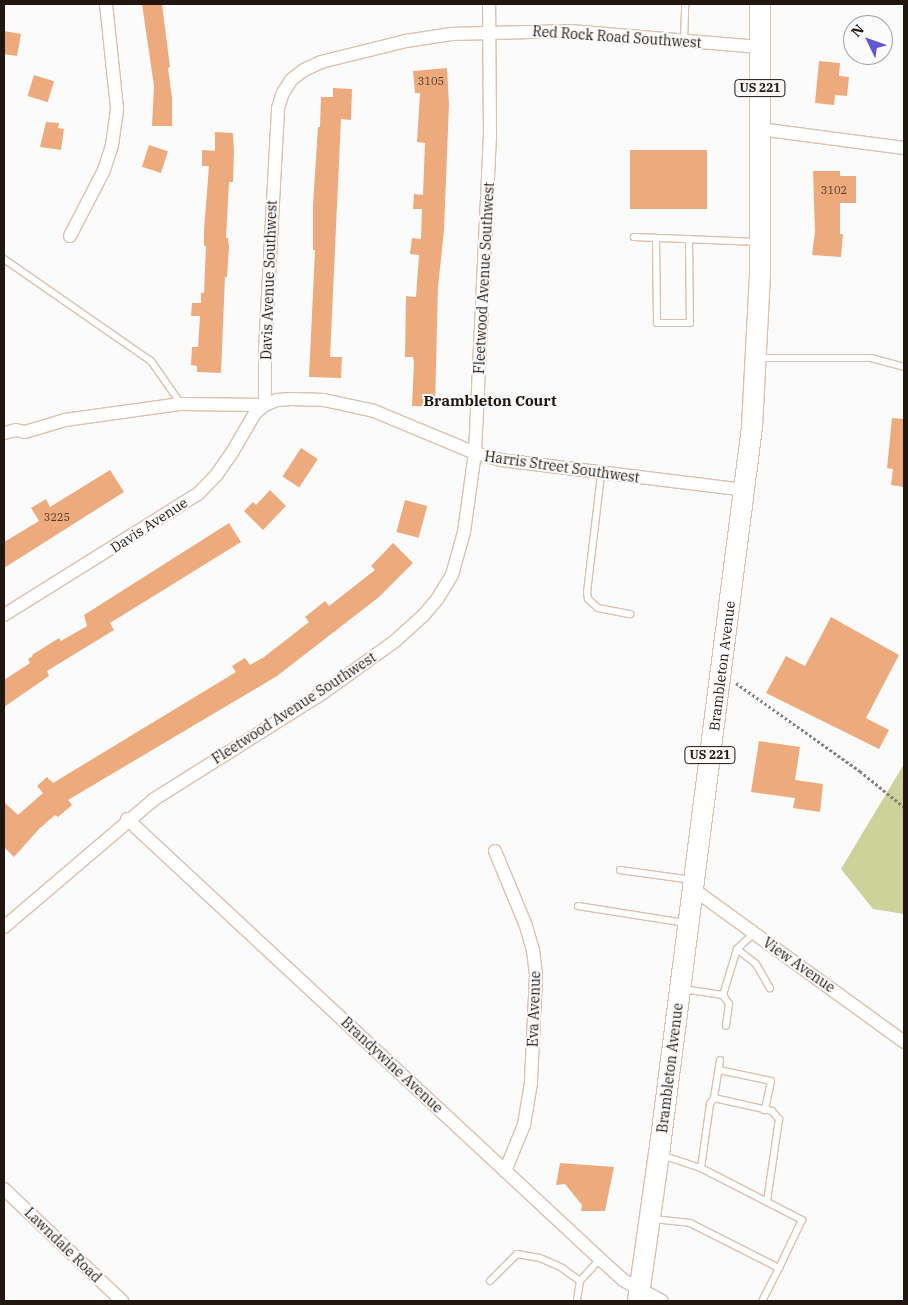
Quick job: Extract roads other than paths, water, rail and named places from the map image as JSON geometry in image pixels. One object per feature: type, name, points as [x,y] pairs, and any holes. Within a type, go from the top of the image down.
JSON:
[{"type":"main road","name":"US 221","points":[[760,4],[760,129]]},
{"type":"main road","name":"Brambleton Avenue","points":[[639,1296],[659,1154],[752,427],[760,242],[760,129]]},
{"type":"street","points":[[70,236],[104,170],[112,145],[117,108],[106,4]]},
{"type":"street","name":"Fleetwood Avenue Southwest","points":[[4,927],[128,819],[188,777],[323,693],[395,641],[423,616],[438,598],[452,574],[464,532],[475,453],[490,137],[488,4]]},
{"type":"street","name":"Red Rock Road Southwest","points":[[274,155],[278,108],[283,93],[291,80],[304,70],[321,62],[406,41],[451,34],[570,31],[759,47]]},
{"type":"street","points":[[760,129],[904,148]]},
{"type":"street","name":"Davis Avenue Southwest","points":[[265,405],[265,350],[274,155]]},
{"type":"street","name":"Harris Street Southwest","points":[[4,433],[16,430],[25,432],[65,420],[181,404],[265,405],[277,400],[324,400],[374,411],[475,453],[500,460],[601,475],[744,490]]},
{"type":"street","name":"Davis Avenue","points":[[4,616],[198,494],[217,474],[233,452],[249,422],[265,405]]},
{"type":"street","name":"Brandywine Avenue","points":[[128,819],[639,1296],[662,1301]]},
{"type":"street","name":"Eva Avenue","points":[[495,851],[526,926],[533,950],[536,975],[531,1083],[524,1125],[506,1171]]},
{"type":"street","name":"View Avenue","points":[[693,885],[904,1042]]},
{"type":"street","name":"Lawndale Road","points":[[4,1189],[122,1301]]},
{"type":"lane","points":[[684,40],[686,4]]},
{"type":"lane","points":[[634,237],[760,242]]},
{"type":"lane","points":[[656,238],[656,323],[690,323],[689,239]]},
{"type":"lane","points":[[4,259],[151,361],[181,404]]},
{"type":"lane","points":[[756,358],[872,358],[904,366]]},
{"type":"lane","points":[[601,475],[587,592],[588,600],[598,608],[630,614]]},
{"type":"lane","points":[[620,870],[693,885]]},
{"type":"lane","points":[[578,906],[688,924]]},
{"type":"lane","points":[[723,995],[737,949],[754,932]]},
{"type":"lane","points":[[737,949],[756,964],[770,988]]},
{"type":"lane","points":[[680,988],[723,995],[729,1004],[726,1026]]},
{"type":"lane","points":[[701,1168],[710,1104],[714,1098],[720,1060]]},
{"type":"lane","points":[[719,1070],[771,1081],[765,1110]]},
{"type":"lane","points":[[714,1098],[772,1111],[779,1118],[767,1201]]},
{"type":"lane","points":[[659,1154],[701,1168],[802,1220],[762,1301]]},
{"type":"lane","points":[[650,1219],[690,1223],[779,1268]]},
{"type":"lane","points":[[490,1281],[517,1254],[540,1258],[562,1268],[580,1280]]},
{"type":"lane","points":[[577,1301],[580,1280],[600,1259]]},
{"type":"district","name":"Brambleton Court","points":[[490,401]]}]
